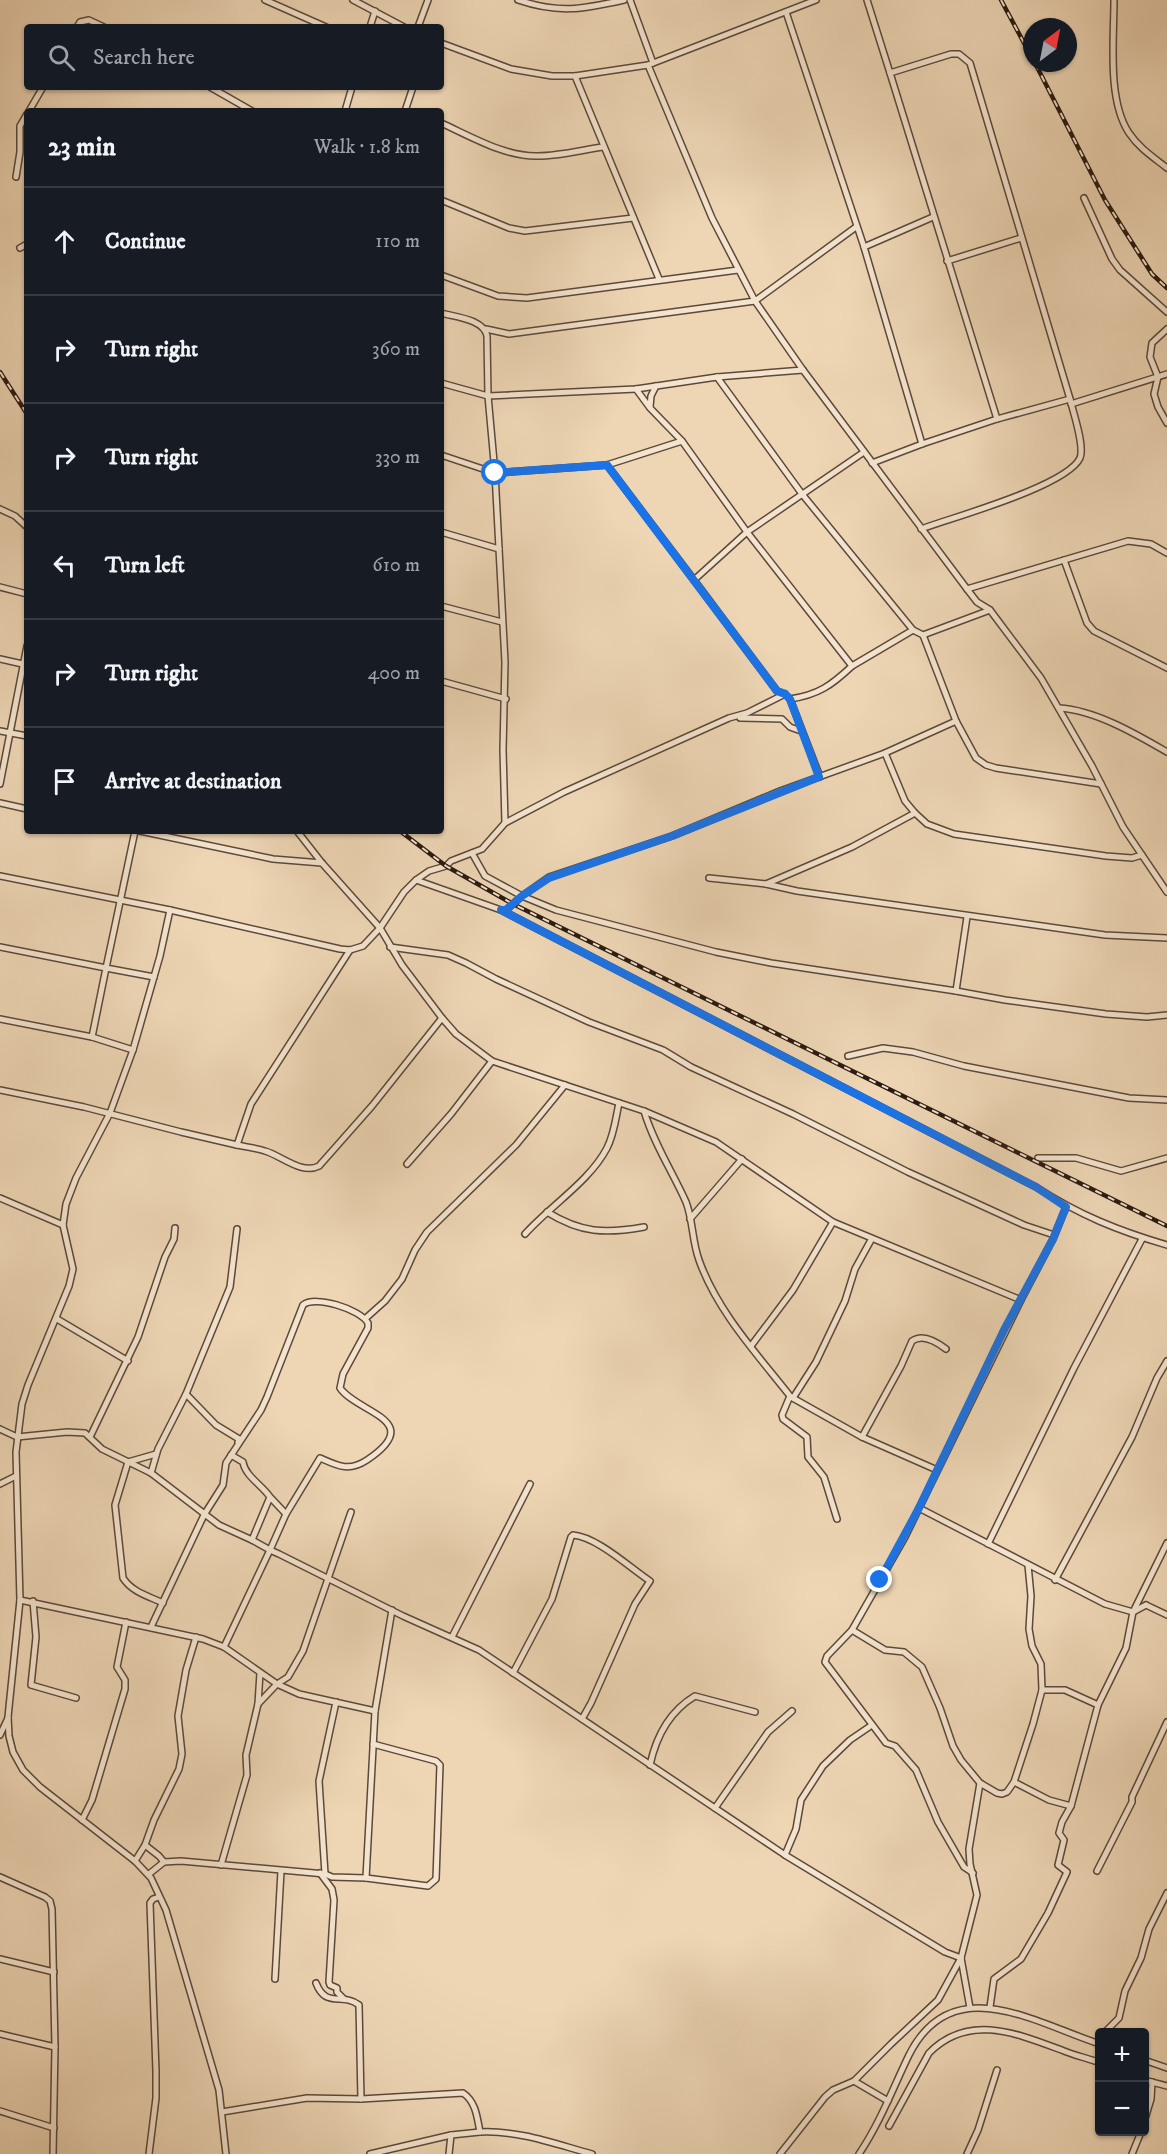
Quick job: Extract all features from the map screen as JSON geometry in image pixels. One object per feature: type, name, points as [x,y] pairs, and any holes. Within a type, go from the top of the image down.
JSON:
[{"type":"street","points":[[265,0],[319,24]]},
{"type":"street","points":[[353,0],[399,24]]},
{"type":"street","points":[[419,24],[428,0]]},
{"type":"street","points":[[518,0],[548,9],[570,10],[590,3],[624,0]]},
{"type":"street","points":[[630,0],[673,130],[712,218],[755,301],[803,370],[921,529],[977,602],[990,610],[1041,678],[1123,827],[1167,892]]},
{"type":"street","points":[[444,44],[511,69],[552,76],[574,76],[651,64],[786,12],[800,3],[816,0]]},
{"type":"street","points":[[867,0],[997,419]]},
{"type":"street","points":[[1114,0],[1115,80],[1122,119],[1136,142],[1167,168]]},
{"type":"street","points":[[371,24],[375,11]]},
{"type":"street","points":[[786,12],[864,247],[922,444]]},
{"type":"street","points":[[79,24],[89,20],[98,24]]},
{"type":"street","points":[[890,73],[951,54],[958,54],[970,63],[1070,401],[1082,450],[1075,465],[1044,485],[921,529]]},
{"type":"street","points":[[574,76],[659,279]]},
{"type":"street","points":[[31,108],[41,90]]},
{"type":"street","points":[[215,90],[247,108]]},
{"type":"street","points":[[346,108],[351,90]]},
{"type":"street","points":[[407,108],[412,90]]},
{"type":"street","points":[[16,177],[20,152],[20,126],[24,120]]},
{"type":"street","points":[[444,124],[519,154],[538,156],[603,147]]},
{"type":"street","points":[[20,126],[24,128]]},
{"type":"street","points":[[1084,198],[1112,259],[1120,270],[1167,312]]},
{"type":"street","points":[[444,201],[509,228],[525,231],[633,218]]},
{"type":"street","points":[[864,247],[933,218]]},
{"type":"street","points":[[444,313],[480,324],[486,329],[509,334],[755,301],[856,227]]},
{"type":"street","points":[[947,261],[1021,238]]},
{"type":"street","points":[[444,276],[498,296],[527,298],[738,270]]},
{"type":"street","points":[[486,329],[506,699],[503,750],[505,823]]},
{"type":"street","points":[[1167,329],[1156,339],[1151,348],[1151,362],[1158,377],[1154,394],[1167,423]]},
{"type":"street","points":[[444,384],[488,396],[636,388],[717,377],[803,370]]},
{"type":"street","points":[[872,463],[997,419],[1167,374]]},
{"type":"street","points":[[717,377],[802,494],[913,630],[923,635],[956,721],[976,758],[986,765],[1101,784]]},
{"type":"street","points":[[650,408],[651,396],[656,386]]},
{"type":"street","points":[[636,388],[650,408],[682,441],[747,532],[852,666]]},
{"type":"street","points":[[444,456],[495,473],[607,465],[682,441]]},
{"type":"street","points":[[694,580],[747,532],[864,452]]},
{"type":"street","points":[[607,465],[777,691],[787,697],[819,777]]},
{"type":"street","points":[[0,509],[24,524]]},
{"type":"street","points":[[444,533],[499,549]]},
{"type":"street","points":[[967,589],[1128,541],[1151,544],[1167,553]]},
{"type":"street","points":[[1064,560],[1088,623],[1094,631],[1167,668]]},
{"type":"street","points":[[0,587],[24,593]]},
{"type":"street","points":[[444,607],[502,622]]},
{"type":"street","points":[[923,635],[990,610]]},
{"type":"street","points":[[0,876],[170,910],[350,950],[363,946],[380,928],[404,892],[416,880],[429,871],[446,866],[451,861],[482,849],[505,823],[564,792],[729,718],[787,697],[803,697],[834,684],[852,666],[913,630]]},
{"type":"street","points":[[0,659],[24,664]]},
{"type":"street","points":[[0,784],[24,669]]},
{"type":"street","points":[[444,682],[506,699]]},
{"type":"street","points":[[1059,708],[1089,714],[1167,752]]},
{"type":"street","points":[[729,718],[782,719],[790,727],[801,731]]},
{"type":"street","points":[[501,910],[506,910],[549,878],[672,836],[885,753],[956,721]]},
{"type":"street","points":[[0,731],[24,735]]},
{"type":"street","points":[[885,753],[905,801],[927,824],[954,834],[1106,856],[1132,858],[1142,855]]},
{"type":"street","points":[[0,803],[24,807]]},
{"type":"street","points":[[766,884],[852,847],[915,813]]},
{"type":"street","points":[[92,1037],[134,834]]},
{"type":"street","points":[[154,834],[273,859],[322,863]]},
{"type":"street","points":[[299,834],[380,928],[390,946],[442,1018],[464,1040],[492,1061],[644,1111],[716,1142],[833,1222],[871,1240],[1021,1300]]},
{"type":"street","points":[[472,853],[485,876],[522,896],[556,910],[716,952],[771,963],[1005,1000],[1106,1014],[1147,1017],[1167,1015]]},
{"type":"street","points":[[709,878],[766,884],[797,891],[1105,935],[1167,938]]},
{"type":"street","points":[[416,880],[501,910],[1036,1187],[1066,1207],[1142,1239],[1167,1245]]},
{"type":"street","points":[[170,910],[133,1050],[110,1113],[76,1178],[66,1204],[63,1225],[73,1269],[57,1319],[22,1404],[17,1437],[16,1476],[20,1600],[8,1717],[13,1752],[23,1770],[40,1787],[135,1861],[148,1874],[166,1910],[219,2090],[226,2154]]},
{"type":"street","points":[[956,991],[967,916]]},
{"type":"street","points":[[390,946],[448,955],[590,1022],[663,1050],[691,1067],[784,1110],[908,1172],[1024,1225],[1054,1235]]},
{"type":"street","points":[[0,947],[154,977]]},
{"type":"street","points":[[237,1144],[251,1104],[350,950]]},
{"type":"street","points":[[0,1090],[110,1113],[148,1125],[237,1144],[265,1151],[304,1168],[315,1168],[372,1107],[442,1018]]},
{"type":"street","points":[[0,1019],[92,1037],[133,1050]]},
{"type":"street","points":[[848,1056],[883,1048],[893,1049],[935,1056],[964,1066],[1129,1098],[1167,1100]]},
{"type":"street","points":[[407,1164],[451,1114],[492,1061]]},
{"type":"street","points":[[366,1318],[385,1301],[402,1279],[415,1250],[427,1232],[516,1145],[565,1085]]},
{"type":"street","points":[[525,1234],[589,1173],[608,1148],[619,1103]]},
{"type":"street","points":[[644,1111],[650,1131],[685,1200],[699,1261],[709,1284],[751,1346],[792,1397],[862,1437],[937,1470]]},
{"type":"street","points":[[1038,1158],[1076,1158],[1121,1171],[1167,1158]]},
{"type":"street","points":[[690,1219],[742,1159]]},
{"type":"street","points":[[0,1198],[63,1225]]},
{"type":"street","points":[[973,1873],[964,1867],[939,1822],[916,1770],[895,1746],[886,1743],[825,1662],[827,1656],[852,1630],[919,1508],[1066,1207]]},
{"type":"street","points":[[547,1212],[568,1224],[589,1231],[609,1232],[644,1227]]},
{"type":"street","points":[[751,1346],[793,1290],[833,1222]]},
{"type":"street","points":[[90,1437],[128,1361],[165,1257],[174,1239],[175,1228]]},
{"type":"street","points":[[151,1473],[156,1454],[186,1394],[230,1287],[237,1229]]},
{"type":"street","points":[[988,1544],[1074,1368],[1142,1239]]},
{"type":"street","points":[[837,1519],[824,1477],[808,1458],[807,1437],[783,1419],[782,1415],[816,1362],[845,1301],[855,1269],[871,1240]]},
{"type":"street","points":[[224,1647],[286,1514],[320,1458],[340,1467],[354,1466],[366,1461],[384,1447],[389,1437],[390,1429],[386,1421],[376,1412],[351,1400],[340,1388],[343,1374],[368,1328],[366,1318],[337,1305],[305,1302],[261,1410],[230,1456]]},
{"type":"street","points":[[57,1319],[128,1361]]},
{"type":"street","points":[[862,1437],[912,1341],[922,1337],[946,1349]]},
{"type":"street","points":[[1055,1580],[1132,1437],[1157,1378],[1167,1361]]},
{"type":"street","points":[[151,1627],[204,1515],[223,1485],[226,1463],[239,1439],[216,1425],[186,1394]]},
{"type":"street","points":[[0,1429],[17,1437],[77,1432],[90,1437],[96,1446],[151,1473],[219,1525],[291,1558],[392,1610],[480,1650],[785,1855],[945,1952],[961,1958]]},
{"type":"street","points":[[128,1462],[156,1454]]},
{"type":"street","points":[[230,1456],[243,1462],[244,1469],[255,1478],[286,1514]]},
{"type":"street","points":[[128,1462],[115,1505],[120,1567],[128,1585],[163,1603]]},
{"type":"street","points":[[0,1484],[16,1476]]},
{"type":"street","points":[[452,1637],[530,1484]]},
{"type":"street","points":[[252,1540],[270,1497]]},
{"type":"street","points":[[919,1508],[1055,1580],[1106,1604],[1133,1612],[1146,1605],[1167,1615]]},
{"type":"street","points":[[258,1704],[292,1673],[303,1651],[351,1512]]},
{"type":"street","points":[[513,1673],[552,1599],[571,1537],[579,1536],[605,1548],[650,1581],[635,1604],[582,1719]]},
{"type":"street","points":[[990,2007],[994,1979],[1021,1959],[1048,1913],[1067,1872],[1058,1865],[1064,1840],[1059,1833],[1062,1822],[1071,1806],[1098,1705],[1126,1648],[1133,1612],[1167,1543]]},
{"type":"street","points":[[852,1630],[885,1650],[904,1652],[922,1666],[953,1746],[961,1760],[980,1783],[1002,1794],[1014,1782],[1034,1724],[1042,1690],[1041,1664],[1032,1646],[1029,1629],[1031,1596],[1028,1565]]},
{"type":"street","points":[[20,1600],[196,1637],[224,1647],[260,1673],[299,1694],[375,1712]]},
{"type":"street","points":[[33,1601],[36,1637],[31,1685],[76,1698]]},
{"type":"street","points":[[366,1878],[375,1712],[392,1610]]},
{"type":"street","points":[[82,1820],[92,1800],[125,1689],[125,1680],[117,1667],[126,1622]]},
{"type":"street","points":[[135,1861],[145,1845],[154,1820],[179,1769],[182,1754],[178,1716],[186,1670],[196,1637]]},
{"type":"street","points":[[221,1865],[248,1775],[246,1755],[258,1704],[260,1673]]},
{"type":"street","points":[[1042,1690],[1065,1690],[1098,1705]]},
{"type":"street","points":[[650,1765],[654,1748],[663,1728],[683,1704],[695,1696],[755,1713]]},
{"type":"street","points":[[336,1702],[319,1781],[322,1874],[332,1889],[334,1900],[329,1982],[338,1988],[337,1992],[346,2000]]},
{"type":"street","points":[[715,1808],[768,1732],[792,1711]]},
{"type":"street","points":[[0,1735],[8,1717]]},
{"type":"street","points":[[1097,1870],[1132,1802],[1132,1797],[1167,1722]]},
{"type":"street","points":[[785,1855],[796,1829],[801,1800],[824,1766],[850,1740],[872,1725]]},
{"type":"street","points":[[148,1874],[164,1862],[181,1861],[428,1886],[436,1879],[440,1765],[436,1761],[373,1744]]},
{"type":"street","points":[[1014,1782],[1049,1800],[1071,1806]]},
{"type":"street","points":[[780,2154],[825,2097],[833,2090],[854,2081],[938,2000],[961,1958],[977,1895],[970,1864],[970,1835],[980,1783]]},
{"type":"street","points":[[145,1845],[164,1862]]},
{"type":"street","points":[[275,1979],[281,1871]]},
{"type":"street","points":[[0,1877],[45,1897],[50,1901],[52,1909],[55,2048],[53,2154]]},
{"type":"street","points":[[1109,2028],[1119,2018],[1125,1991],[1141,1958],[1149,1929],[1167,1893]]},
{"type":"street","points":[[149,2154],[156,2080],[150,1903],[159,1897]]},
{"type":"street","points":[[961,1958],[970,2008]]},
{"type":"street","points":[[0,1959],[54,1972]]},
{"type":"street","points":[[316,1983],[322,1996],[359,2005],[361,2099]]},
{"type":"street","points":[[859,2154],[888,2101],[910,2053],[922,2035],[938,2020],[953,2012],[990,2007],[1020,2014],[1095,2043]]},
{"type":"street","points":[[889,2126],[929,2053],[943,2041],[960,2032],[985,2028],[1007,2032],[1095,2061]]},
{"type":"street","points":[[0,2034],[55,2048]]},
{"type":"street","points":[[1149,2062],[1167,2068]]},
{"type":"street","points":[[967,2154],[978,2130],[997,2070]]},
{"type":"street","points":[[854,2081],[888,2101]]},
{"type":"street","points":[[1149,2081],[1167,2086]]},
{"type":"street","points":[[1149,2106],[1152,2082]]},
{"type":"street","points":[[222,2112],[307,2098],[361,2099],[463,2093],[474,2104],[480,2132]]},
{"type":"street","points":[[0,2111],[54,2128]]},
{"type":"street","points":[[370,2154],[451,2135],[498,2131],[515,2133],[592,2154]]},
{"type":"street","points":[[449,2154],[451,2135]]},
{"type":"street","points":[[1132,2154],[1139,2136]]},
{"type":"railway","points":[[1001,0],[1023,41]]},
{"type":"railway","points":[[1040,72],[1105,200],[1152,274],[1167,288]]},
{"type":"railway","points":[[0,372],[24,409]]},
{"type":"railway","points":[[404,834],[446,866],[513,904],[1167,1226]]},
{"type":"route","points":[[495,473],[607,465],[777,691],[790,699],[819,777],[672,836],[549,878],[540,882],[506,910],[501,910],[1036,1187],[1066,1207],[1053,1239],[1004,1330],[905,1537],[880,1580]]}]
